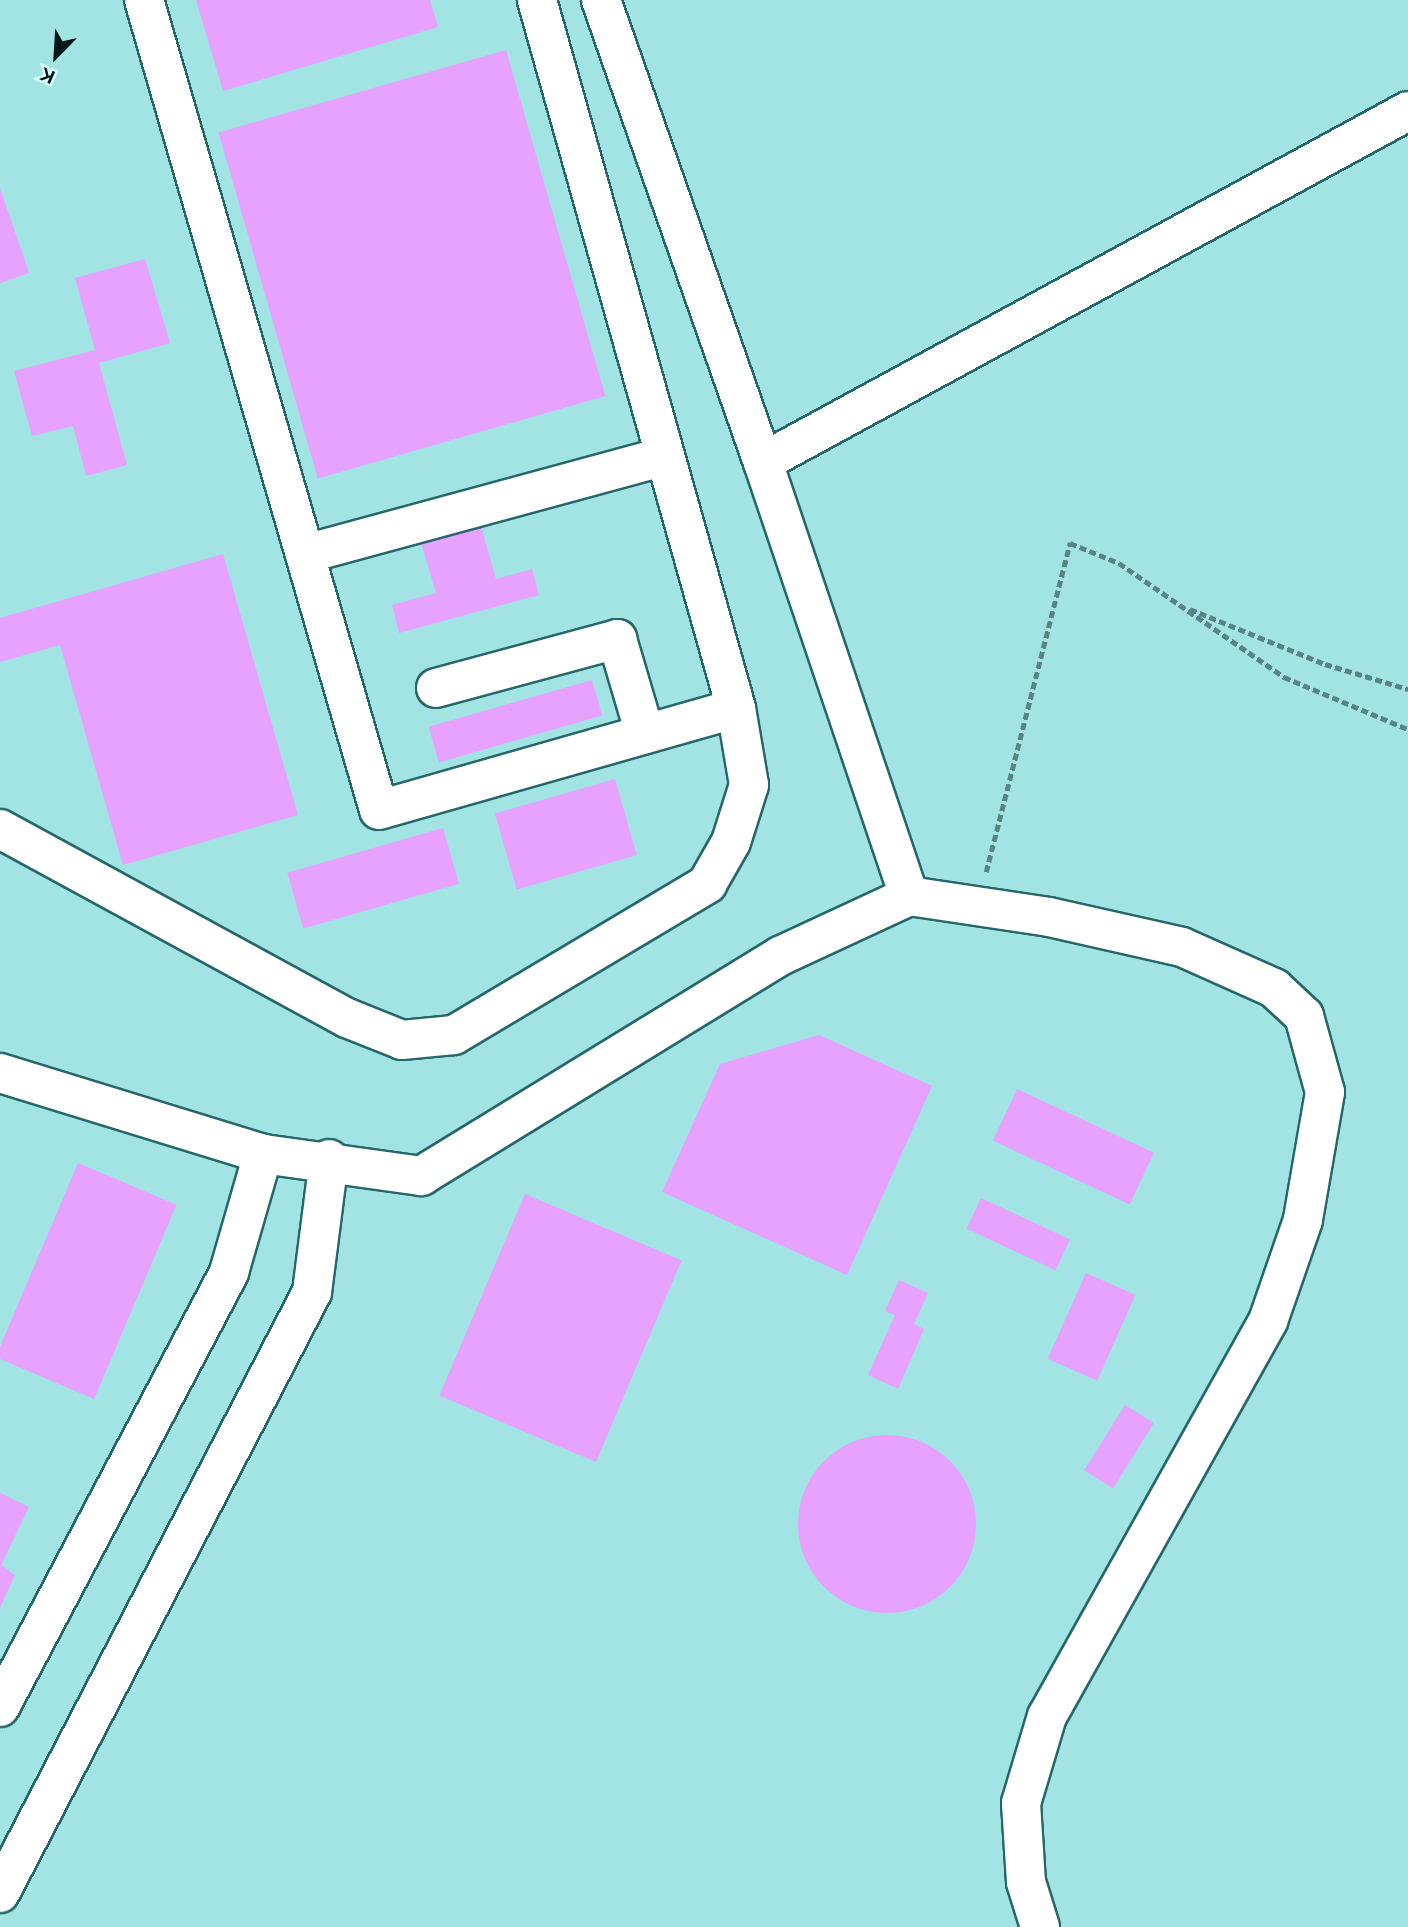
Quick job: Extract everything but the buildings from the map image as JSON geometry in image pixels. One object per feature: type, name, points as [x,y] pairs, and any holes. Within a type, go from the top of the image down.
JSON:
[{"type":"lane","points":[[144,0],[379,810],[736,708]]},
{"type":"lane","points":[[0,829],[347,1018],[402,1040],[454,1035],[707,884],[731,842],[749,785],[736,708],[537,0]]},
{"type":"lane","points":[[601,0],[763,462],[909,896]]},
{"type":"lane","points":[[763,462],[1408,111]]},
{"type":"lane","points":[[305,554],[665,456]]},
{"type":"lane","points":[[436,688],[617,639],[645,734]]},
{"type":"lane","points":[[0,1073],[263,1154],[329,1158],[421,1176],[780,956],[909,896],[977,906],[1182,947],[1274,988],[1304,1016],[1325,1092],[1303,1220],[1268,1321],[1047,1716],[1021,1802],[1026,1882],[1040,1927]]},
{"type":"lane","points":[[0,1707],[229,1272],[263,1154]]},
{"type":"lane","points":[[0,1893],[312,1292],[329,1158]]},
{"type":"path","points":[[977,906],[1070,543],[1119,563],[1284,677],[1408,729]]},
{"type":"path","points":[[1179,604],[1325,664],[1408,689]]}]
